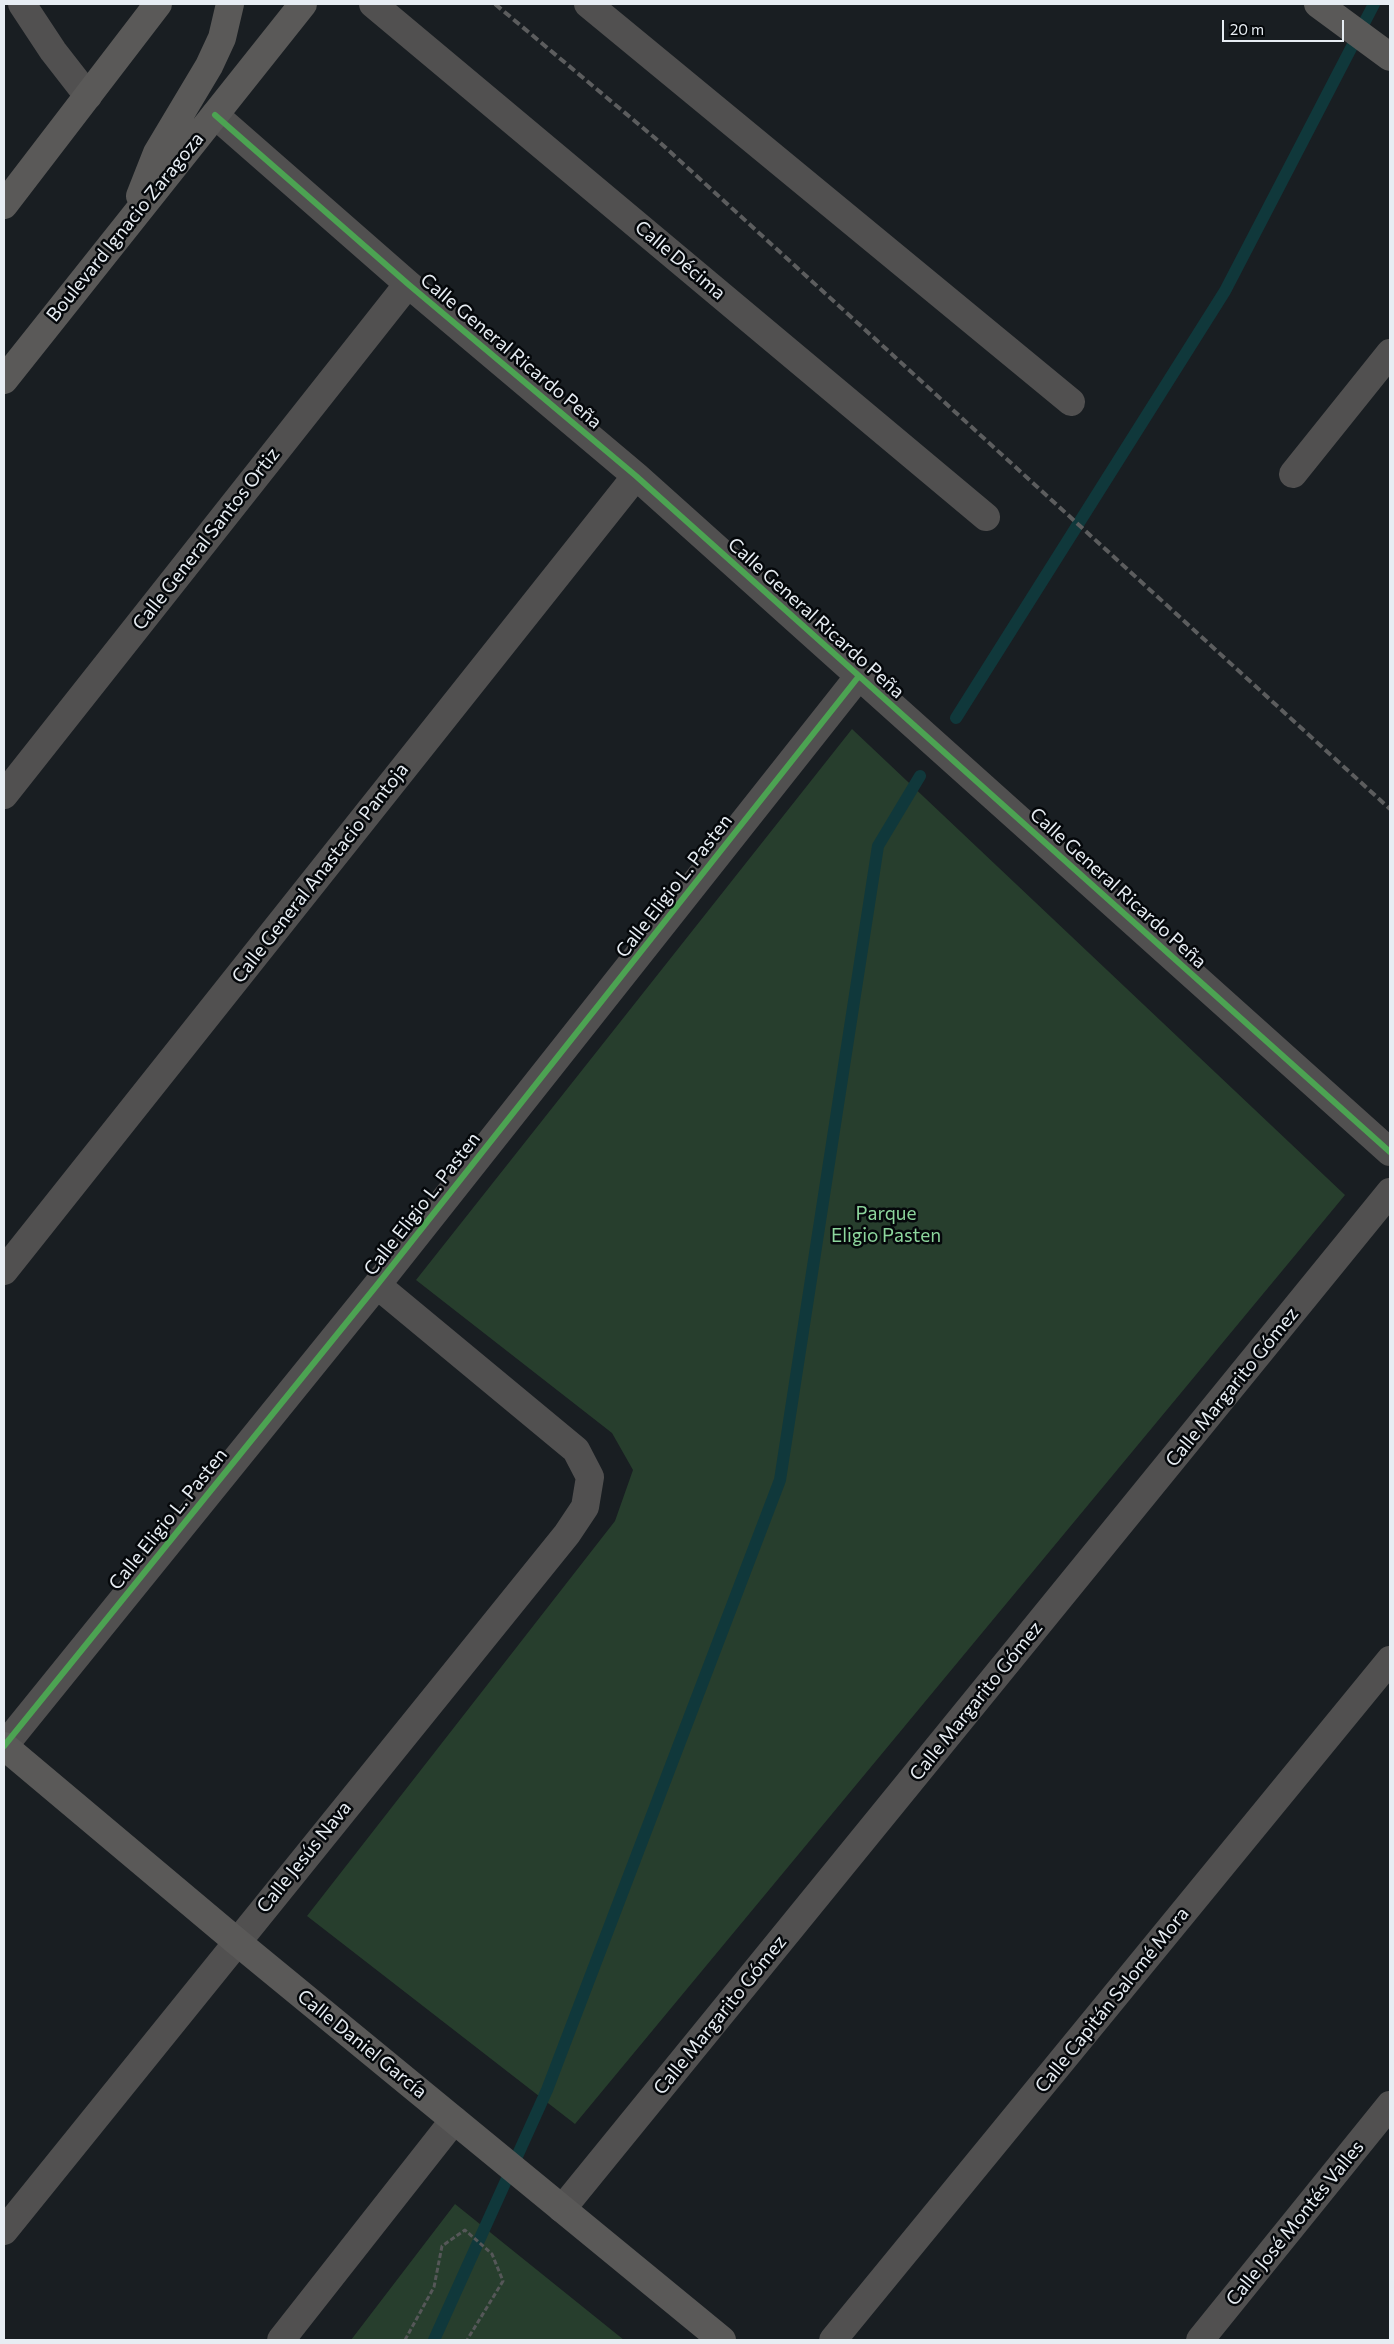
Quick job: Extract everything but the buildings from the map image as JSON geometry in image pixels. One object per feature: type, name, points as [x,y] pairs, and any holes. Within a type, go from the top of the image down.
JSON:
[{"type":"main road","points":[[4,206],[158,4]]},
{"type":"main road","points":[[134,216],[144,182],[156,153],[208,66],[222,38],[230,4]]},
{"type":"main road","name":"Boulevard Ignacio Zaragoza","points":[[4,380],[303,4]]},
{"type":"main road","points":[[1318,4],[1386,54]]},
{"type":"main road","name":"Calle Daniel García","points":[[4,1746],[236,1941],[722,2340]]},
{"type":"street","points":[[22,4],[53,51],[88,96]]},
{"type":"street","name":"Calle Décima","points":[[373,4],[986,517]]},
{"type":"street","points":[[588,4],[1071,402]]},
{"type":"street","name":"Calle General Ricardo Peña","points":[[215,115],[408,284],[636,476],[1390,1152]]},
{"type":"street","name":"Calle General Santos Ortiz","points":[[4,794],[408,284]]},
{"type":"street","points":[[1293,474],[1390,353]]},
{"type":"street","name":"Calle General Anastacio Pantoja","points":[[4,1271],[636,476]]},
{"type":"street","name":"Calle Eligio L. Pasten","points":[[4,1746],[377,1285],[859,676]]},
{"type":"street","name":"Calle Margarito Gómez","points":[[562,2209],[1390,1192]]},
{"type":"street","name":"Calle Jesús Nava","points":[[4,2231],[236,1941],[567,1534],[585,1507],[590,1477],[576,1450],[377,1285]]},
{"type":"street","name":"Calle Capitán Salomé Mora","points":[[833,2340],[1390,1660]]},
{"type":"street","name":"Calle José Montés Valles","points":[[1200,2340],[1390,2105]]},
{"type":"street","points":[[280,2340],[454,2120]]},
{"type":"path","points":[[405,2340],[434,2287],[442,2246],[465,2230],[492,2254],[503,2282],[467,2340]]},
{"type":"green space","name":"Parque Eligio Pasten","points":[[852,729],[1345,1195],[575,2124],[307,1916],[615,1521],[633,1470],[612,1433],[416,1280]]},
{"type":"green space","points":[[455,2204],[624,2340],[351,2340]]},
{"type":"waterway","points":[[956,718],[1225,291],[1374,4]]},
{"type":"waterway","points":[[434,2340],[547,2090],[780,1480],[878,846],[920,776]]},
{"type":"railway","points":[[495,4],[655,138],[1390,809]]},
{"type":"cycle path","points":[[215,115],[408,284],[636,476],[1390,1152]]},
{"type":"cycle path","points":[[4,1746],[377,1285],[859,676]]}]
